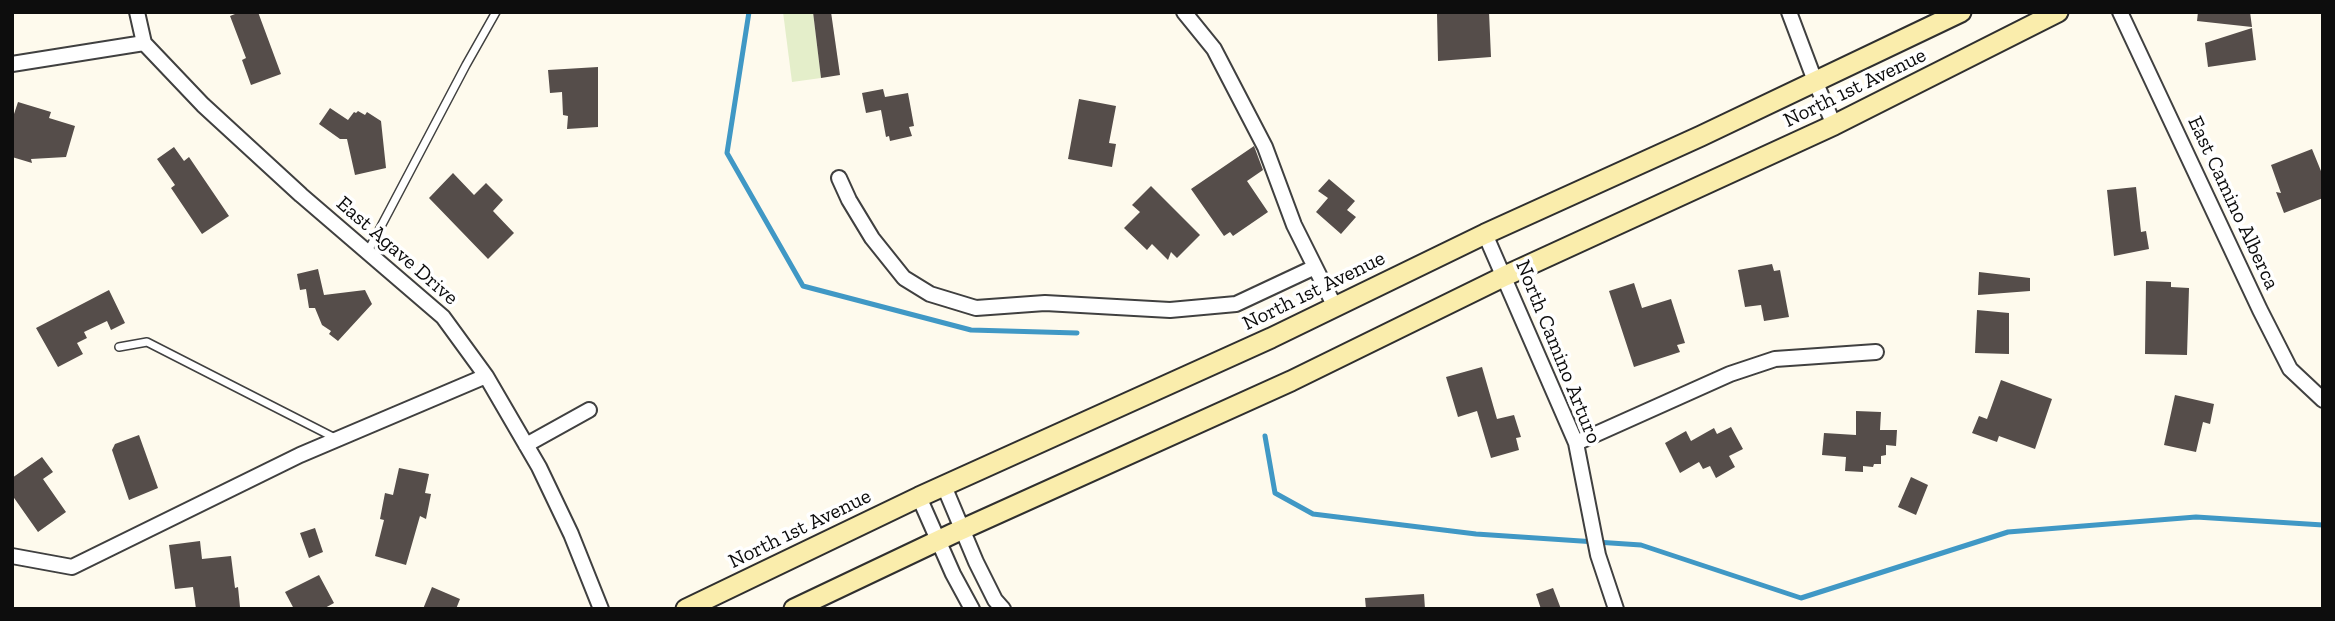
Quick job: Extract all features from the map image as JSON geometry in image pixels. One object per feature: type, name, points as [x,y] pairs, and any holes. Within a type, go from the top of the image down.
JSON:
[{"type":"main road","name":"North 1st Avenue","points":[[686,609],[919,497],[1271,338],[1485,234],[1702,136],[1961,12]]},
{"type":"main road","name":"North 1st Avenue","points":[[794,609],[963,529],[1292,381],[1505,276],[1835,125],[2059,12]]},
{"type":"street","points":[[12,64],[144,43],[136,12]]},
{"type":"street","points":[[1184,12],[1214,49],[1265,147],[1294,225],[1335,307]]},
{"type":"street","points":[[1789,12],[1835,125]]},
{"type":"street","name":"East Camino Alberca","points":[[2120,12],[2290,369],[2323,400]]},
{"type":"street","name":"East Agave Drive","points":[[144,43],[203,105],[301,195],[443,317],[486,376],[539,467],[571,534],[601,609]]},
{"type":"street","points":[[839,178],[872,238],[904,278],[930,294],[976,308],[1045,303],[1170,310],[1236,304],[1315,267]]},
{"type":"street","name":"North Camino Arturo","points":[[1485,234],[1576,443],[1598,555],[1616,609]]},
{"type":"street","points":[[1576,443],[1730,374],[1775,359],[1876,352]]},
{"type":"street","points":[[12,556],[72,567],[300,455],[486,376]]},
{"type":"street","points":[[526,445],[589,410]]},
{"type":"street","points":[[944,486],[995,600],[1003,609]]},
{"type":"street","points":[[919,497],[972,609]]},
{"type":"lane","points":[[367,252],[496,12]]},
{"type":"lane","points":[[119,346],[147,342],[337,439]]},
{"type":"green space","points":[[783,12],[813,12],[821,78],[792,82]]},
{"type":"building","points":[[240,12],[258,12],[281,74],[251,85],[242,60],[246,58],[230,16]]},
{"type":"building","points":[[813,12],[831,12],[840,75],[821,78]]},
{"type":"building","points":[[1489,12],[1491,57],[1438,61],[1437,13]]},
{"type":"building","points":[[2198,12],[2250,12],[2252,27],[2197,21]]},
{"type":"building","points":[[2252,28],[2256,60],[2208,67],[2205,43]]},
{"type":"building","points":[[598,67],[598,127],[567,129],[568,116],[563,115],[562,92],[550,93],[548,70]]},
{"type":"building","points":[[883,89],[885,97],[908,93],[914,126],[909,127],[912,136],[890,141],[889,136],[886,137],[881,110],[866,113],[862,93]]},
{"type":"building","points":[[1079,99],[1116,106],[1109,143],[1116,144],[1112,167],[1068,159]]},
{"type":"building","points":[[18,102],[51,112],[49,118],[75,126],[66,157],[31,159],[32,163],[12,157],[12,120]]},
{"type":"building","points":[[330,108],[348,120],[358,111],[365,115],[367,112],[381,121],[386,168],[355,175],[347,139],[340,139],[319,124]]},
{"type":"building","points":[[1254,146],[1263,170],[1247,181],[1268,212],[1233,236],[1230,232],[1224,236],[1191,189]]},
{"type":"building","points":[[174,147],[184,161],[189,157],[229,216],[202,234],[171,188],[175,185],[157,159]]},
{"type":"building","points":[[2312,149],[2323,176],[2323,198],[2284,213],[2276,192],[2281,193],[2271,165]]},
{"type":"building","points":[[453,173],[474,195],[486,183],[503,200],[493,211],[514,233],[488,259],[429,198]]},
{"type":"building","points":[[1329,179],[1355,201],[1347,210],[1356,217],[1341,234],[1316,212],[1328,198],[1318,191]]},
{"type":"building","points":[[1151,186],[1200,235],[1177,258],[1171,252],[1168,260],[1152,244],[1147,250],[1124,228],[1140,212],[1132,205]]},
{"type":"building","points":[[2136,187],[2141,232],[2146,231],[2149,249],[2114,256],[2107,190]]},
{"type":"building","points":[[1772,264],[1774,271],[1780,270],[1789,317],[1764,321],[1761,305],[1745,307],[1738,270]]},
{"type":"building","points":[[318,269],[324,295],[365,290],[372,304],[338,341],[329,334],[331,331],[322,325],[315,308],[309,308],[306,289],[300,290],[297,274]]},
{"type":"building","points":[[1979,272],[2030,278],[2030,291],[1978,295]]},
{"type":"building","points":[[2146,281],[2171,282],[2171,287],[2189,288],[2187,355],[2145,354]]},
{"type":"building","points":[[1634,283],[1642,308],[1671,299],[1685,343],[1677,345],[1680,352],[1634,367],[1609,291]]},
{"type":"building","points":[[109,290],[125,323],[111,330],[107,321],[84,332],[87,338],[77,343],[83,354],[58,367],[36,328]]},
{"type":"building","points":[[1977,310],[2009,313],[2009,354],[1975,353]]},
{"type":"building","points":[[1482,367],[1497,419],[1514,415],[1521,437],[1516,438],[1519,450],[1491,458],[1477,411],[1458,417],[1446,377]]},
{"type":"building","points":[[2001,380],[2052,399],[2035,449],[1999,436],[1997,442],[1972,433],[1979,416],[1987,419]]},
{"type":"building","points":[[2175,395],[2214,404],[2210,424],[2203,422],[2196,452],[2164,445]]},
{"type":"building","points":[[1856,411],[1881,412],[1880,430],[1897,430],[1896,446],[1886,445],[1886,455],[1881,456],[1881,464],[1863,466],[1863,472],[1845,471],[1846,457],[1822,455],[1824,433],[1856,435]]},
{"type":"building","points":[[1731,427],[1743,449],[1729,456],[1735,467],[1716,478],[1710,466],[1703,469],[1699,462],[1680,473],[1665,443],[1686,431],[1691,441],[1714,428],[1717,434]]},
{"type":"building","points":[[139,435],[158,488],[129,500],[112,450],[115,444]]},
{"type":"building","points":[[42,457],[53,472],[43,479],[66,512],[38,532],[12,495],[12,478]]},
{"type":"building","points":[[399,468],[429,474],[425,493],[431,494],[426,519],[420,516],[406,565],[375,556],[384,520],[380,519],[385,493],[393,495]]},
{"type":"building","points":[[1911,477],[1928,485],[1916,515],[1898,507]]},
{"type":"building","points":[[315,528],[323,552],[309,558],[300,533]]},
{"type":"building","points":[[200,541],[202,559],[231,556],[240,607],[196,609],[193,587],[175,589],[169,545]]},
{"type":"building","points":[[319,575],[334,603],[323,609],[294,609],[285,592]]},
{"type":"building","points":[[432,587],[460,599],[456,609],[423,609]]},
{"type":"building","points":[[1553,588],[1561,609],[1541,609],[1536,594]]},
{"type":"building","points":[[1424,594],[1425,609],[1366,609],[1365,598]]},
{"type":"waterway","points":[[749,12],[727,153],[803,286],[971,330],[1077,333]]},
{"type":"waterway","points":[[1265,436],[1275,493],[1313,514],[1476,534],[1641,545],[1801,598],[2008,532],[2196,517],[2323,525]]}]
